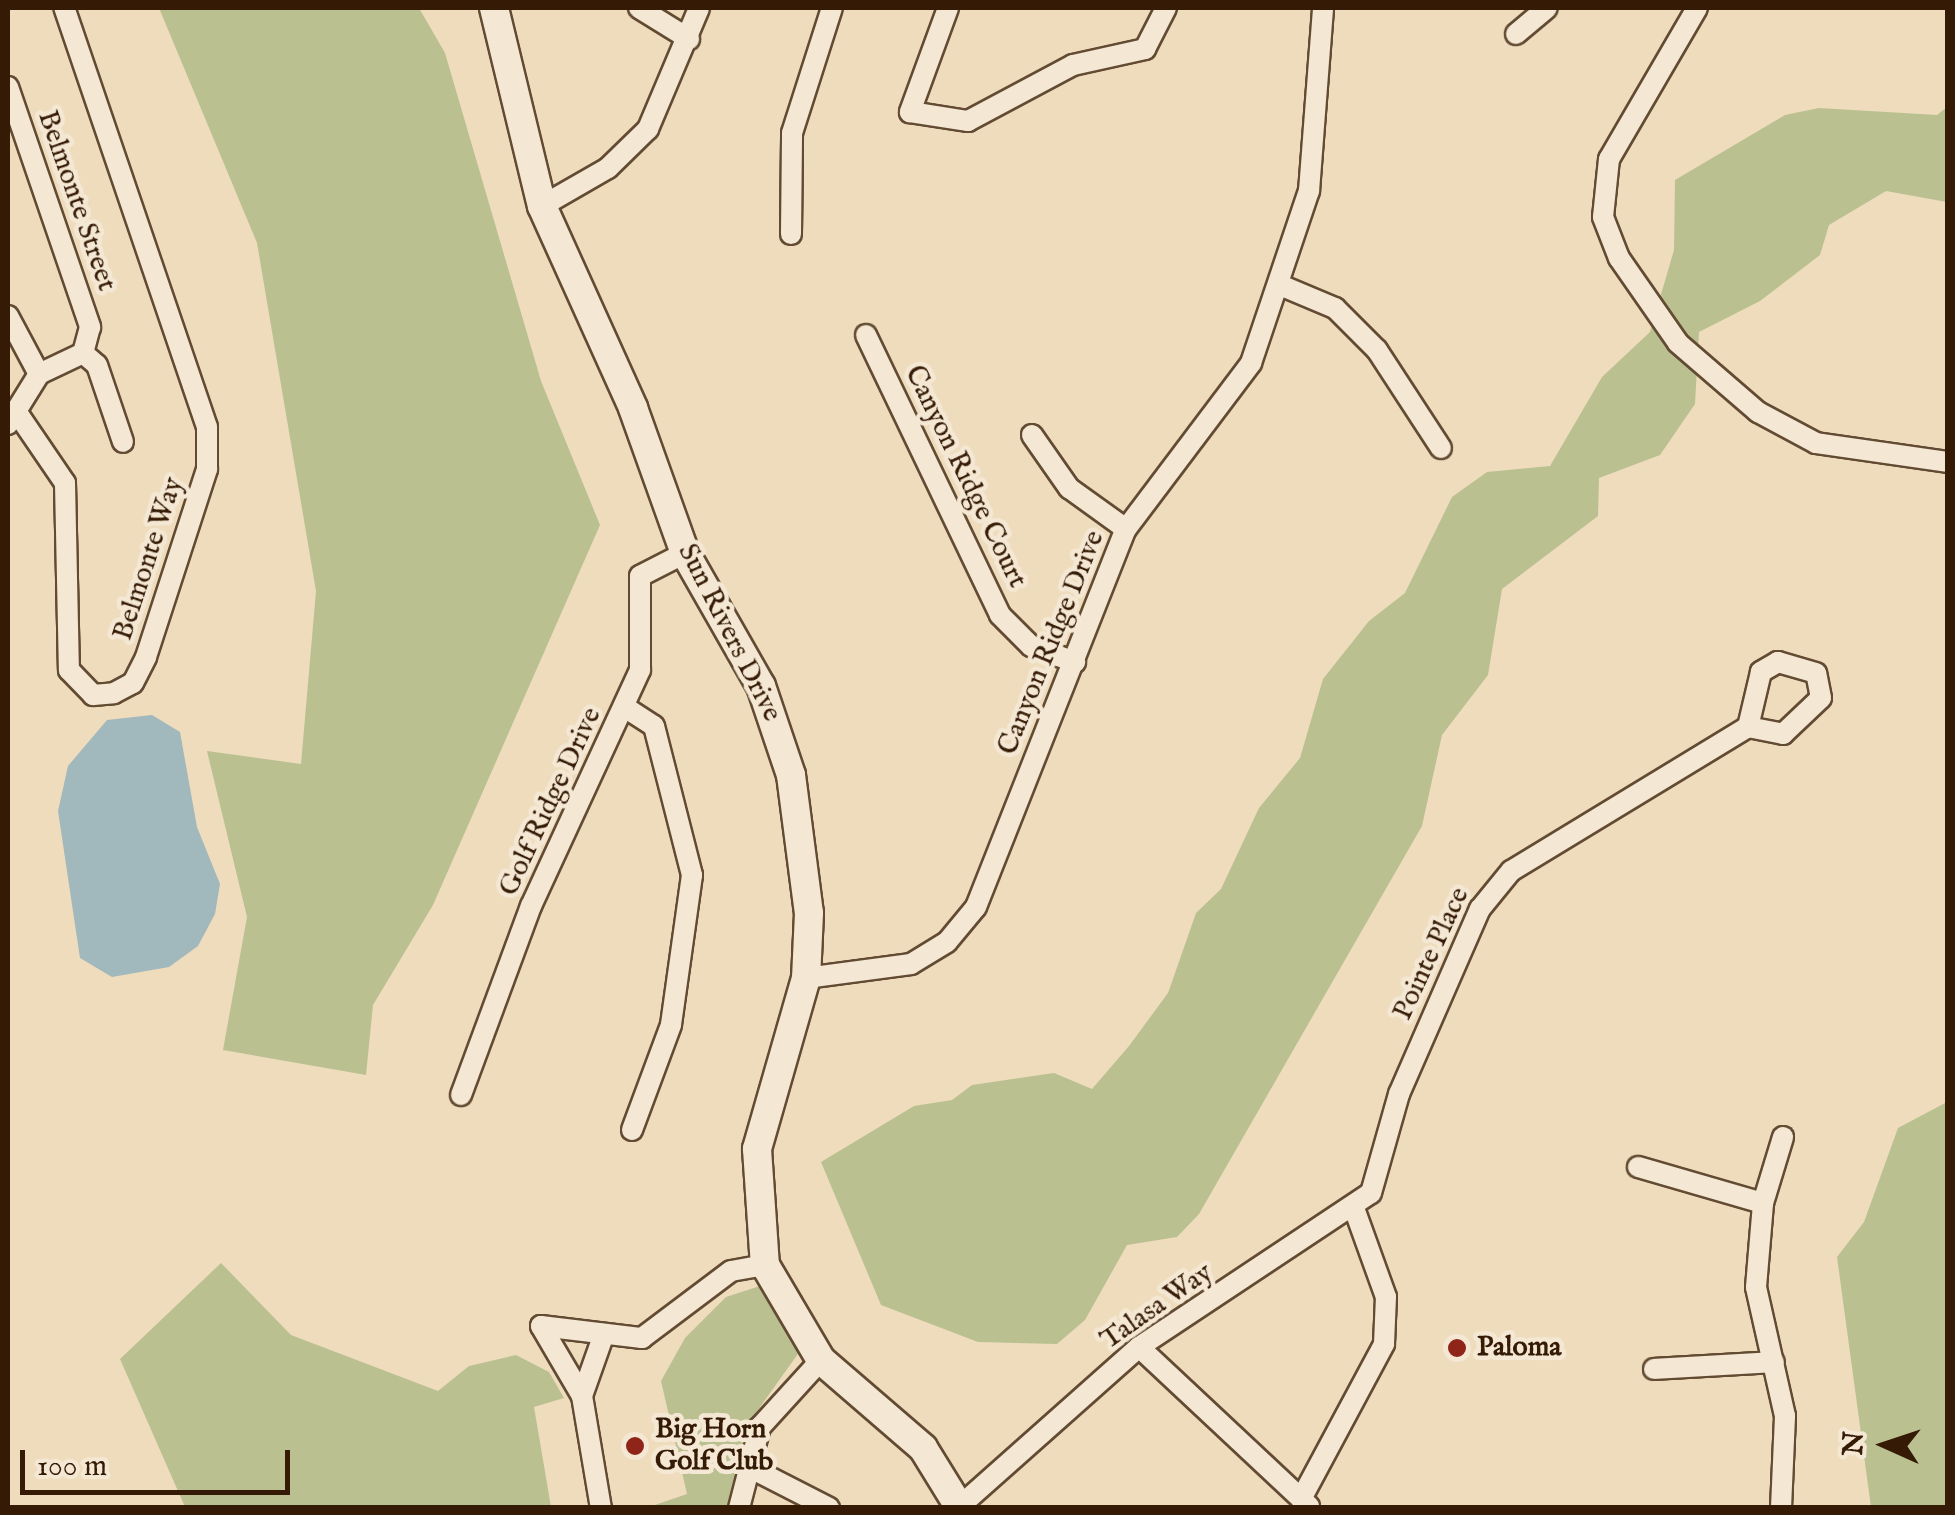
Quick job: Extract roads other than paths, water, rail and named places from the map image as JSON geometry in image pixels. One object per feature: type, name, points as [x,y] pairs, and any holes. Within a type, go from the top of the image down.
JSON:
[{"type":"street","name":"Belmonte Way","points":[[14,421],[65,483],[70,670],[93,695],[114,693],[146,657],[207,469],[208,428],[64,8]]},
{"type":"street","name":"Sun Rivers Drive","points":[[494,8],[542,206],[634,408],[685,553],[778,727],[803,836],[806,978],[757,1150],[766,1265],[821,1360],[922,1448],[960,1507]]},
{"type":"street","points":[[639,8],[689,40]]},
{"type":"street","points":[[542,206],[608,168],[648,129],[689,40],[699,8]]},
{"type":"street","points":[[791,234],[792,133],[832,8]]},
{"type":"street","points":[[948,8],[910,112],[968,121],[1073,65],[1145,48],[1166,8]]},
{"type":"street","name":"Canyon Ridge Drive","points":[[806,978],[890,972],[947,942],[976,907],[1126,529],[1251,363],[1280,285],[1320,119],[1323,8]]},
{"type":"street","points":[[1516,34],[1547,8]]},
{"type":"street","points":[[1697,8],[1608,160],[1604,217],[1619,258],[1678,343],[1758,412],[1816,443],[1948,462]]},
{"type":"street","name":"Belmonte Street","points":[[8,86],[90,328],[82,353]]},
{"type":"street","points":[[1280,285],[1335,308],[1377,350],[1441,448]]},
{"type":"street","points":[[8,316],[38,374]]},
{"type":"street","name":"Canyon Ridge Court","points":[[866,336],[1000,615],[1031,646],[1075,662]]},
{"type":"street","points":[[14,421],[38,374],[82,353],[97,364],[123,442]]},
{"type":"street","points":[[1032,435],[1069,488],[1126,529]]},
{"type":"street","name":"Golf Ridge Drive","points":[[461,1095],[531,906],[626,708],[640,670],[640,576],[685,553]]},
{"type":"street","points":[[626,708],[654,726],[692,875],[670,1025],[632,1130]]},
{"type":"street","name":"Pointe Place","points":[[1355,1211],[1371,1193],[1399,1094],[1494,888],[1748,726]]},
{"type":"street","points":[[1781,1508],[1785,1416],[1756,1287],[1763,1203],[1784,1137]]},
{"type":"street","points":[[1638,1166],[1763,1203]]},
{"type":"street","points":[[1139,1346],[1306,1503],[1384,1344],[1386,1297],[1355,1211]]},
{"type":"street","name":"Talasa Way","points":[[960,1507],[1139,1346],[1355,1211]]},
{"type":"street","points":[[601,1508],[582,1396],[541,1326],[642,1338],[731,1271],[766,1265]]},
{"type":"street","points":[[582,1396],[604,1334]]},
{"type":"street","points":[[738,1508],[748,1466],[787,1388],[821,1360]]},
{"type":"street","points":[[1654,1369],[1774,1362]]},
{"type":"street","points":[[748,1466],[829,1508]]},
{"type":"water","points":[[152,715],[180,732],[197,827],[220,884],[215,914],[198,946],[169,967],[112,977],[80,958],[58,811],[68,766],[107,720]]},
{"type":"place","name":"Paloma","points":[[1457,1348]]},
{"type":"place","name":"Big Horn Golf Club","points":[[635,1446]]}]
